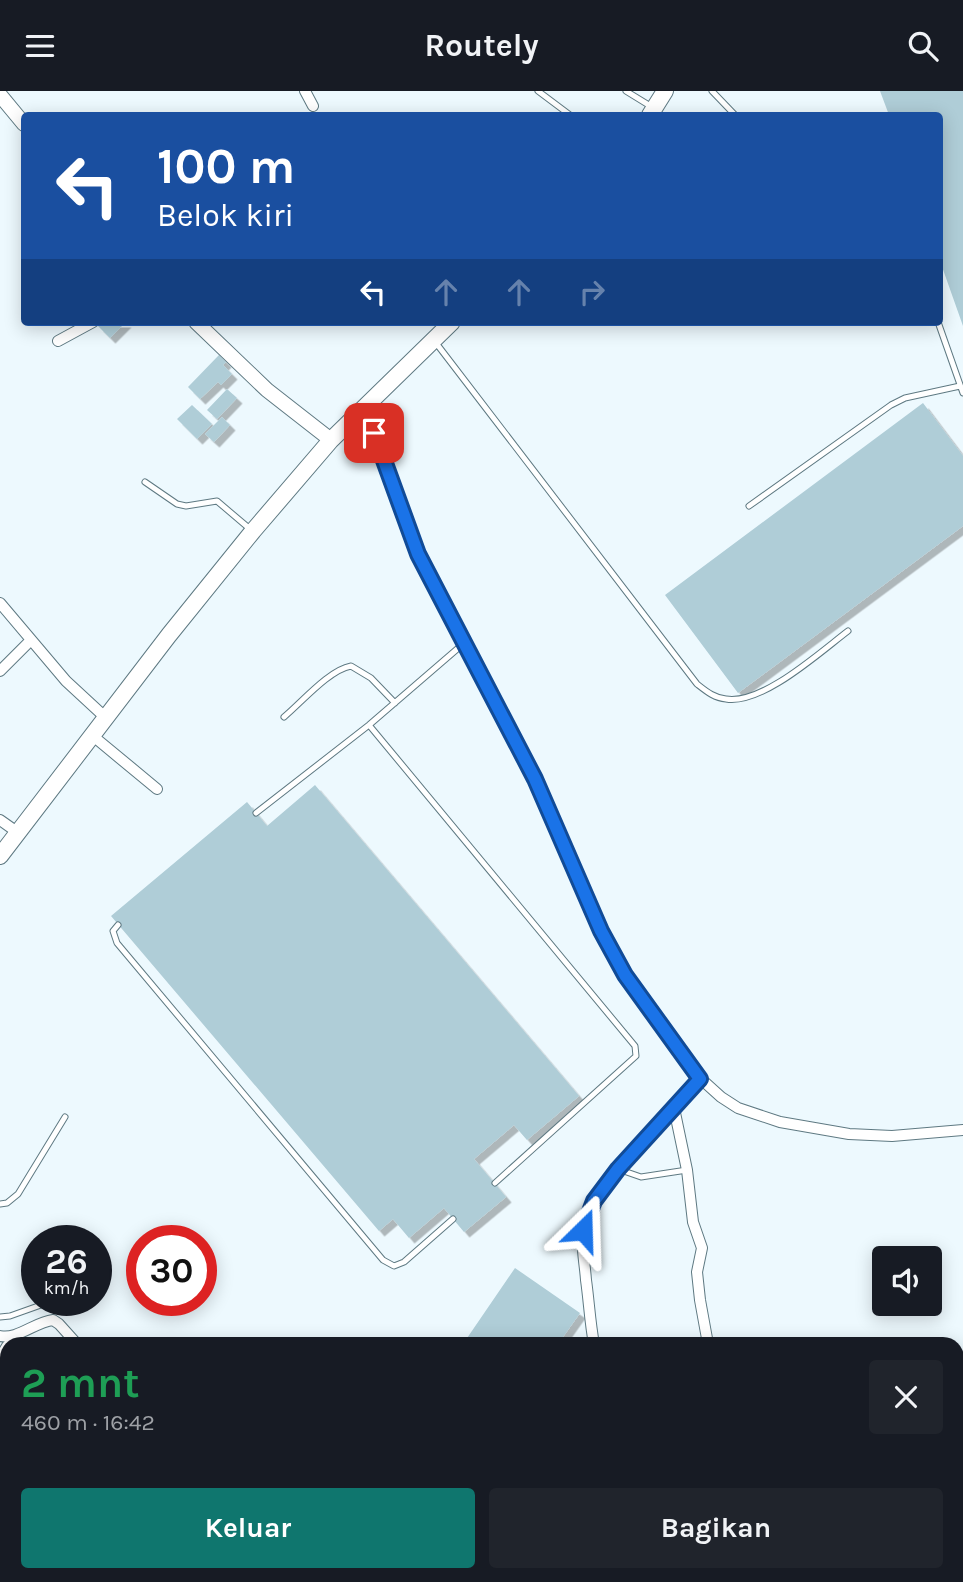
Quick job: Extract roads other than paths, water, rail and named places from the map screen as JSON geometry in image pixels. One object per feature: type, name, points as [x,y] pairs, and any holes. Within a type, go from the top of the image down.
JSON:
[{"type":"main road","points":[[653,112],[665,91]]},
{"type":"main road","points":[[0,856],[253,531],[331,440],[448,326]]},
{"type":"street","points":[[305,91],[313,106]]},
{"type":"street","points":[[0,95],[21,120]]},
{"type":"street","points":[[58,341],[86,326]]},
{"type":"street","points":[[201,326],[268,390],[331,440]]},
{"type":"street","points":[[365,408],[406,525],[463,644],[535,779],[601,931],[625,975],[700,1079],[738,1108],[780,1122],[849,1134],[903,1135],[963,1130]]},
{"type":"street","points":[[0,604],[66,681],[106,719]]},
{"type":"street","points":[[0,671],[31,640]]},
{"type":"street","points":[[93,736],[157,789]]},
{"type":"street","points":[[0,820],[17,832]]},
{"type":"street","points":[[593,1337],[583,1230],[594,1201],[618,1169],[700,1079]]},
{"type":"street","points":[[674,1108],[687,1170],[693,1221],[702,1248],[697,1272],[707,1337]]},
{"type":"street","points":[[17,1337],[36,1324],[53,1320],[71,1337]]},
{"type":"lane","points":[[538,91],[566,112]]},
{"type":"lane","points":[[626,91],[653,112]]},
{"type":"lane","points":[[712,91],[732,112]]},
{"type":"lane","points":[[939,326],[963,393]]},
{"type":"lane","points":[[434,340],[697,684],[710,694],[725,699],[742,699],[761,693],[848,631]]},
{"type":"lane","points":[[749,506],[891,405],[905,398],[960,386]]},
{"type":"lane","points":[[145,482],[177,504],[186,506],[217,501],[253,531]]},
{"type":"lane","points":[[256,813],[369,725],[463,644]]},
{"type":"lane","points":[[284,717],[342,667],[351,666],[371,678],[395,703]]},
{"type":"lane","points":[[369,725],[635,1046],[636,1056],[495,1183]]},
{"type":"lane","points":[[118,925],[113,931],[117,943],[383,1260],[394,1266],[404,1262],[453,1219]]},
{"type":"lane","points":[[0,1204],[7,1203],[18,1194],[65,1117]]},
{"type":"lane","points":[[618,1169],[640,1177],[687,1170]]},
{"type":"lane","points":[[0,1317],[21,1313]]}]
